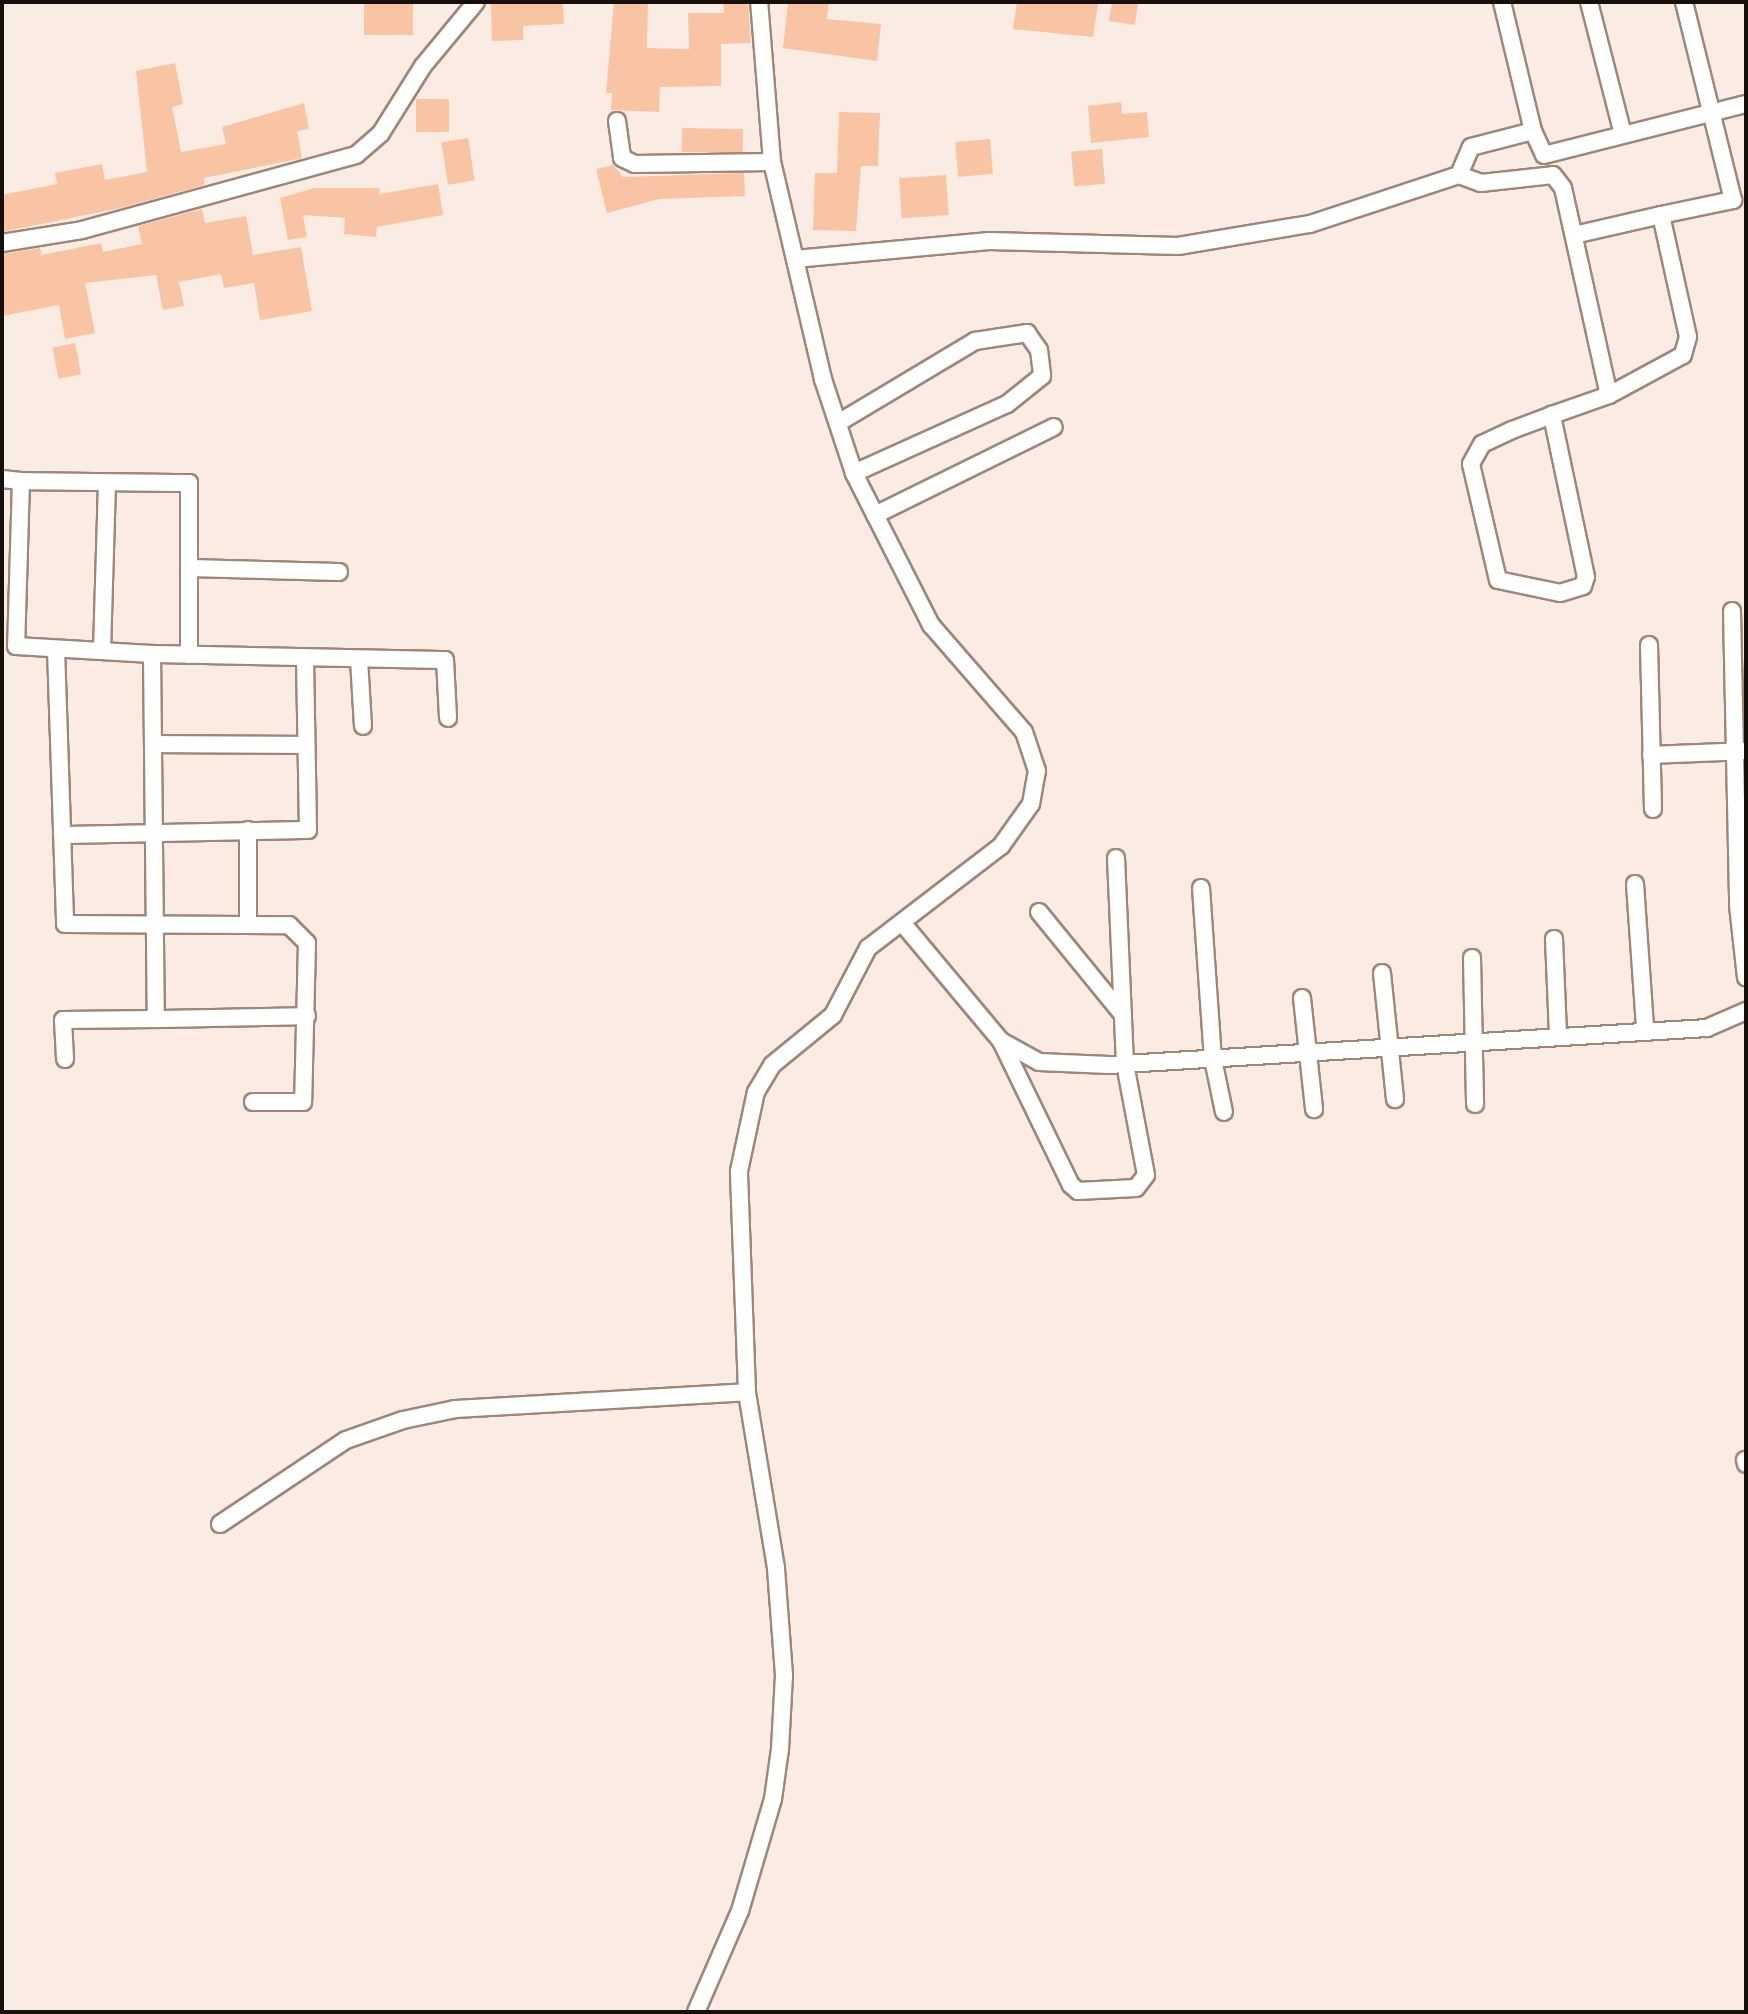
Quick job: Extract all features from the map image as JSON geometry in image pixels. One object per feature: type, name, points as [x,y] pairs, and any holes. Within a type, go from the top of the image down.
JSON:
[{"type":"street","points":[[2,243],[82,230],[356,155],[381,133],[423,66],[476,2]]},
{"type":"street","points":[[696,2012],[740,1911],[773,1799],[780,1749],[784,1675],[776,1568],[747,1392],[739,1171],[756,1092],[772,1065],[833,1015],[868,948],[904,925],[1001,846],[1031,804],[1037,759],[1024,732],[931,625],[854,473],[838,423],[772,162],[759,2]]},
{"type":"street","points":[[1502,2],[1533,131],[1553,175],[1563,188],[1609,395]]},
{"type":"street","points":[[1589,2],[1623,134]]},
{"type":"street","points":[[1574,235],[1739,199],[1711,112],[1684,2]]},
{"type":"street","points":[[1544,155],[1746,104]]},
{"type":"street","points":[[617,121],[622,158],[635,164],[772,162]]},
{"type":"street","points":[[1459,175],[1471,147],[1533,131]]},
{"type":"street","points":[[795,259],[989,241],[1178,246],[1310,224],[1459,175],[1481,183],[1553,175]]},
{"type":"street","points":[[1552,415],[1586,577],[1583,586],[1560,593],[1498,580],[1471,464],[1482,444],[1552,415],[1609,395],[1689,347],[1661,215]]},
{"type":"street","points":[[838,423],[975,341],[1027,333],[1039,350],[1042,376],[1007,404],[854,473]]},
{"type":"street","points":[[875,515],[1054,427]]},
{"type":"street","points":[[2,479],[189,483],[189,655]]},
{"type":"street","points":[[21,481],[16,646],[152,654],[445,660],[448,718]]},
{"type":"street","points":[[102,651],[107,483]]},
{"type":"street","points":[[189,568],[339,572]]},
{"type":"street","points":[[1732,611],[1740,752],[1746,978]]},
{"type":"street","points":[[1649,645],[1653,809]]},
{"type":"street","points":[[56,649],[65,924],[289,925],[307,943],[303,1102],[253,1102]]},
{"type":"street","points":[[152,654],[156,1019]]},
{"type":"street","points":[[62,835],[154,830],[308,830],[305,658]]},
{"type":"street","points":[[359,659],[363,726]]},
{"type":"street","points":[[154,744],[306,745]]},
{"type":"street","points":[[1651,755],[1740,752]]},
{"type":"street","points":[[248,830],[248,925]]},
{"type":"street","points":[[904,925],[1001,1041],[1078,1191],[1136,1188],[1146,1175],[1125,1064],[1116,858]]},
{"type":"street","points":[[1635,884],[1645,1028]]},
{"type":"street","points":[[1201,888],[1213,1059],[1224,1112]]},
{"type":"street","points":[[1039,912],[1123,1015]]},
{"type":"street","points":[[1554,939],[1558,1036]]},
{"type":"street","points":[[1472,958],[1475,1104]]},
{"type":"street","points":[[1382,973],[1395,1099]]},
{"type":"street","points":[[1302,998],[1314,1109]]},
{"type":"street","points":[[1001,1041],[1039,1062],[1125,1064],[1391,1049],[1645,1028],[1707,1028],[1746,1011]]},
{"type":"street","points":[[65,1059],[63,1020],[307,1016]]},
{"type":"street","points":[[220,1524],[346,1440],[403,1420],[455,1409],[747,1392]]},
{"type":"building","points":[[364,2],[413,2],[413,35],[364,35]]},
{"type":"building","points":[[491,2],[563,2],[564,24],[523,26],[523,40],[492,41]]},
{"type":"building","points":[[614,2],[648,2],[647,48],[689,49],[688,13],[724,13],[723,2],[748,2],[751,43],[721,44],[721,86],[660,87],[659,112],[611,110],[612,93],[606,93]]},
{"type":"building","points":[[788,2],[829,2],[827,19],[881,24],[877,61],[783,48]]},
{"type":"building","points":[[1017,2],[1098,4],[1093,37],[1013,29]]},
{"type":"building","points":[[1112,2],[1138,3],[1135,25],[1109,21]]},
{"type":"building","points":[[175,63],[183,104],[172,107],[181,152],[226,144],[222,127],[304,103],[309,129],[297,131],[302,158],[204,178],[204,185],[120,208],[2,232],[2,195],[57,184],[55,173],[102,164],[105,180],[147,172],[136,71]]},
{"type":"building","points":[[416,99],[449,99],[449,132],[416,132]]},
{"type":"building","points":[[1121,102],[1122,114],[1147,112],[1149,137],[1091,143],[1088,106]]},
{"type":"building","points":[[839,112],[880,113],[878,166],[861,166],[856,231],[813,230],[815,173],[837,173]]},
{"type":"building","points":[[682,128],[743,129],[743,153],[682,152]]},
{"type":"building","points":[[468,138],[475,180],[448,185],[441,142]]},
{"type":"building","points":[[990,139],[993,174],[958,177],[955,142]]},
{"type":"building","points":[[1102,149],[1105,184],[1074,187],[1071,152]]},
{"type":"building","points":[[613,165],[623,177],[744,173],[745,196],[659,199],[607,213],[596,169]]},
{"type":"building","points":[[946,175],[949,215],[902,218],[899,178]]},
{"type":"building","points":[[438,184],[443,215],[377,227],[376,237],[344,234],[345,218],[303,215],[307,237],[288,240],[280,198],[314,188],[380,188],[379,194]]},
{"type":"building","points":[[202,209],[205,223],[246,216],[253,255],[301,247],[312,311],[260,320],[254,283],[224,288],[221,274],[179,282],[184,306],[163,310],[156,275],[85,283],[95,333],[65,339],[59,305],[2,316],[2,254],[40,248],[42,255],[101,243],[103,252],[142,244],[138,226]]},
{"type":"building","points":[[75,343],[81,374],[59,379],[52,347]]}]
